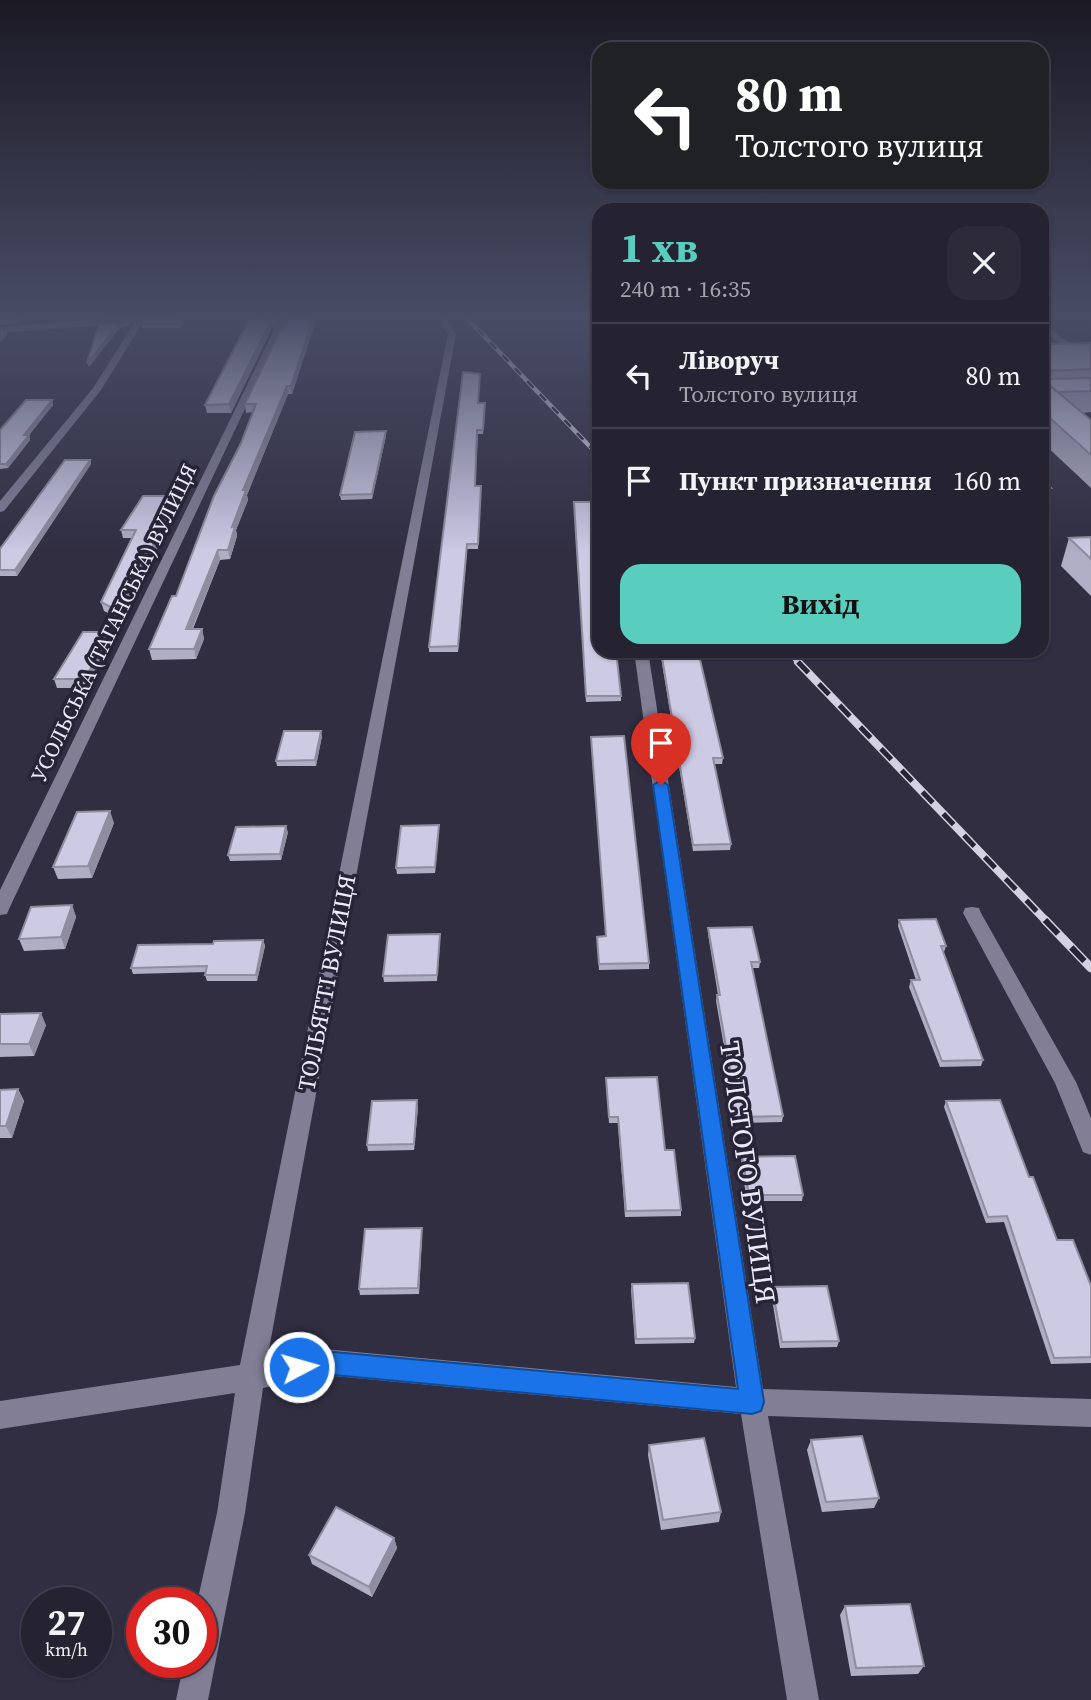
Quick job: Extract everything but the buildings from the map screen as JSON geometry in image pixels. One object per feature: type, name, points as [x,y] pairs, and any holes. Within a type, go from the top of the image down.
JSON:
[{"type":"street","points":[[0,509],[93,395]]},
{"type":"street","name":"УСОЛЬСЬКА (ТАГАНСЬКА) ВУЛИЦЯ","points":[[0,909],[247,395]]},
{"type":"street","name":"ТОЛЬЯТТІ ВУЛИЦЯ","points":[[215,1587],[231,1513],[251,1377],[440,395]]},
{"type":"street","name":"ТОЛСТОГО ВУЛИЦЯ","points":[[642,658],[752,1402],[803,1700]]},
{"type":"street","points":[[972,914],[1065,1082],[1091,1144]]},
{"type":"street","points":[[0,1415],[251,1377],[323,1363],[752,1402],[1091,1413]]},
{"type":"street","points":[[192,1700],[197,1678]]},
{"type":"railway","points":[[541,395],[592,449]]},
{"type":"railway","points":[[794,658],[798,662]]},
{"type":"railway","points":[[798,662],[1047,922]]},
{"type":"railway","points":[[1045,920],[1091,968]]},
{"type":"route","points":[[299,1367],[323,1363],[752,1402],[661,785]]}]
